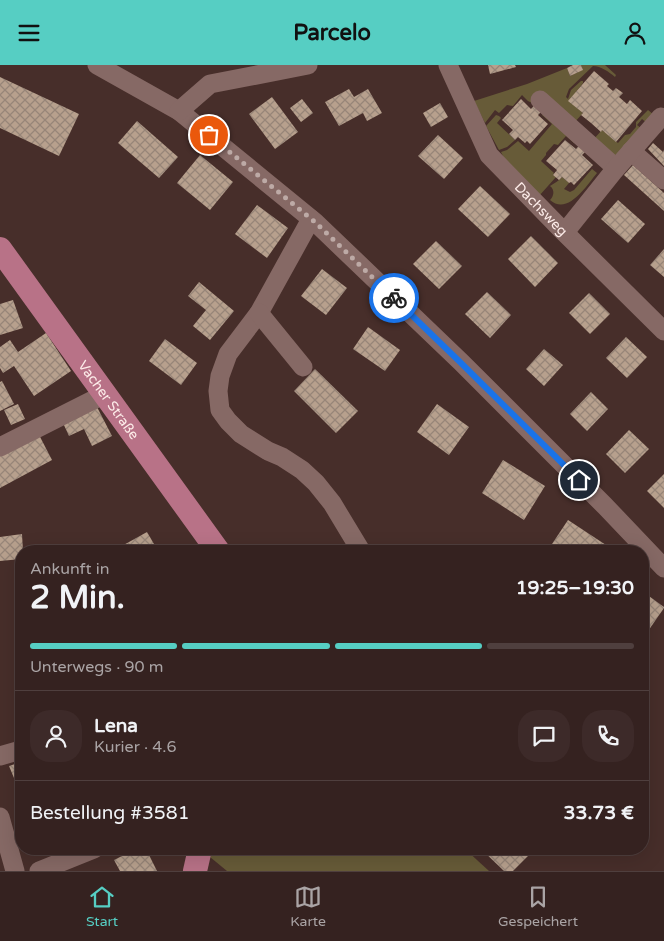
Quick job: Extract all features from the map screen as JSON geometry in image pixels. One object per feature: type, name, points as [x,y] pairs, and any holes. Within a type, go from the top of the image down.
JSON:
[{"type":"main road","name":"Vacher Straße","points":[[0,250],[214,545]]},
{"type":"main road","points":[[195,871],[199,855]]},
{"type":"street","points":[[97,65],[179,111],[310,219],[460,362],[605,506],[637,545]]},
{"type":"street","points":[[179,111],[210,84],[308,65]]},
{"type":"street","name":"Dachsweg","points":[[448,65],[489,155],[664,331]]},
{"type":"street","points":[[540,100],[616,168]]},
{"type":"street","points":[[565,233],[616,168],[661,117]]},
{"type":"street","points":[[631,151],[664,180]]},
{"type":"street","points":[[310,219],[259,313],[228,354],[220,376],[218,391],[220,409],[228,421],[241,434],[302,470],[316,483],[332,503],[357,545]]},
{"type":"street","points":[[259,313],[303,367]]},
{"type":"street","points":[[0,447],[105,394]]},
{"type":"street","points":[[649,558],[664,568]]},
{"type":"street","points":[[0,756],[15,752]]},
{"type":"street","points":[[0,817],[15,871]]},
{"type":"street","points":[[39,871],[79,855]]},
{"type":"shaded area","points":[[581,65],[605,65],[616,75],[615,77],[602,68],[593,66],[569,89],[566,97],[568,99],[571,90],[583,81],[569,101],[583,113],[573,124],[528,101],[522,95],[513,106],[507,105],[499,113],[495,110],[485,123],[474,101],[527,84],[567,68],[570,76],[582,70]]},
{"type":"shaded area","points":[[548,110],[579,138],[574,143],[566,136],[558,145],[554,144],[546,153],[541,161],[556,177],[539,196],[504,158],[501,152],[507,150],[518,141],[529,151],[552,124],[542,115]]},
{"type":"shaded area","points":[[648,110],[654,115],[647,123],[642,119],[637,125],[642,129],[614,160],[592,141],[602,130],[618,143],[625,135],[630,134],[636,127],[636,122]]},
{"type":"shaded area","points":[[496,115],[501,118],[497,123],[515,140],[507,147],[499,150],[486,126]]},
{"type":"shaded area","points":[[592,169],[597,173],[570,202],[557,204],[550,200],[553,189],[550,186],[562,177],[569,183],[564,189],[570,192],[574,190]]},
{"type":"shaded area","points":[[212,855],[472,855],[489,871],[227,871],[210,857]]},
{"type":"building","points":[[488,65],[515,65],[516,67],[490,74]]},
{"type":"building","points":[[573,65],[581,65],[583,70],[570,76],[567,68]]},
{"type":"building","points":[[594,71],[609,84],[607,86],[613,91],[616,88],[623,93],[619,97],[627,104],[630,100],[642,111],[616,142],[581,115],[583,113],[568,101]]},
{"type":"building","points":[[0,77],[79,114],[59,156],[0,128]]},
{"type":"building","points":[[349,89],[354,97],[368,89],[382,113],[367,121],[363,113],[339,126],[325,102]]},
{"type":"building","points":[[272,97],[298,132],[275,149],[249,114]]},
{"type":"building","points":[[302,99],[313,113],[301,122],[290,108]]},
{"type":"building","points":[[521,99],[531,109],[537,102],[544,109],[538,115],[548,124],[530,144],[527,141],[525,143],[518,137],[515,140],[509,134],[513,130],[502,120]]},
{"type":"building","points":[[440,103],[448,117],[431,127],[423,113]]},
{"type":"building","points":[[137,121],[178,157],[159,178],[118,143]]},
{"type":"building","points":[[438,135],[463,158],[444,179],[418,156]]},
{"type":"building","points":[[565,140],[576,149],[581,143],[588,149],[582,155],[593,165],[574,185],[562,177],[559,180],[553,175],[557,170],[546,161]]},
{"type":"building","points":[[653,143],[663,152],[664,150],[664,166],[648,149]]},
{"type":"building","points":[[200,155],[233,182],[210,210],[177,183]]},
{"type":"building","points":[[633,165],[664,193],[664,211],[624,175]]},
{"type":"building","points":[[480,186],[510,214],[488,237],[458,209]]},
{"type":"building","points":[[618,200],[645,224],[628,243],[601,219]]},
{"type":"building","points":[[257,205],[288,228],[267,258],[235,234]]},
{"type":"building","points":[[531,236],[558,263],[535,287],[508,259]]},
{"type":"building","points":[[436,241],[462,266],[439,289],[413,264]]},
{"type":"building","points":[[664,249],[664,277],[650,265]]},
{"type":"building","points":[[322,269],[347,288],[326,315],[301,296]]},
{"type":"building","points":[[199,282],[234,311],[210,340],[193,326],[206,310],[188,296]]},
{"type":"building","points":[[487,292],[511,315],[490,338],[465,314]]},
{"type":"building","points":[[589,293],[610,314],[590,334],[569,313]]},
{"type":"building","points":[[13,300],[23,328],[0,335],[0,304]]},
{"type":"building","points":[[368,327],[400,350],[385,371],[353,349]]},
{"type":"building","points":[[46,333],[71,371],[34,396],[14,366],[3,373],[0,368],[0,347],[10,340],[18,352]]},
{"type":"building","points":[[626,337],[647,357],[627,378],[606,358]]},
{"type":"building","points":[[165,339],[197,363],[181,385],[149,361]]},
{"type":"building","points":[[544,349],[563,365],[544,386],[526,369]]},
{"type":"building","points":[[315,369],[358,411],[336,433],[294,391]]},
{"type":"building","points":[[2,381],[14,404],[0,411],[0,382]]},
{"type":"building","points":[[591,392],[608,409],[587,431],[570,414]]},
{"type":"building","points":[[18,404],[25,419],[11,425],[4,410]]},
{"type":"building","points":[[437,404],[469,427],[449,455],[417,432]]},
{"type":"building","points":[[97,407],[112,436],[92,446],[84,429],[69,436],[63,423]]},
{"type":"building","points":[[629,430],[649,449],[625,473],[606,454]]},
{"type":"building","points":[[37,431],[52,460],[0,488],[0,450]]},
{"type":"building","points":[[503,460],[545,486],[524,520],[482,493]]},
{"type":"building","points":[[664,474],[664,508],[647,491]]},
{"type":"building","points":[[568,520],[606,545],[551,545]]},
{"type":"building","points":[[147,532],[155,545],[124,545]]},
{"type":"building","points":[[22,534],[23,545],[15,545],[15,560],[0,561],[0,537]]},
{"type":"building","points":[[649,596],[664,608],[649,630]]},
{"type":"building","points":[[15,764],[15,780],[9,766]]},
{"type":"building","points":[[124,855],[149,855],[157,871],[120,871],[114,860]]},
{"type":"building","points":[[487,855],[529,855],[513,871],[504,871]]},
{"type":"way so far","points":[[209,135],[315,222],[394,298]]},
{"type":"route","points":[[394,298],[579,480]]}]
